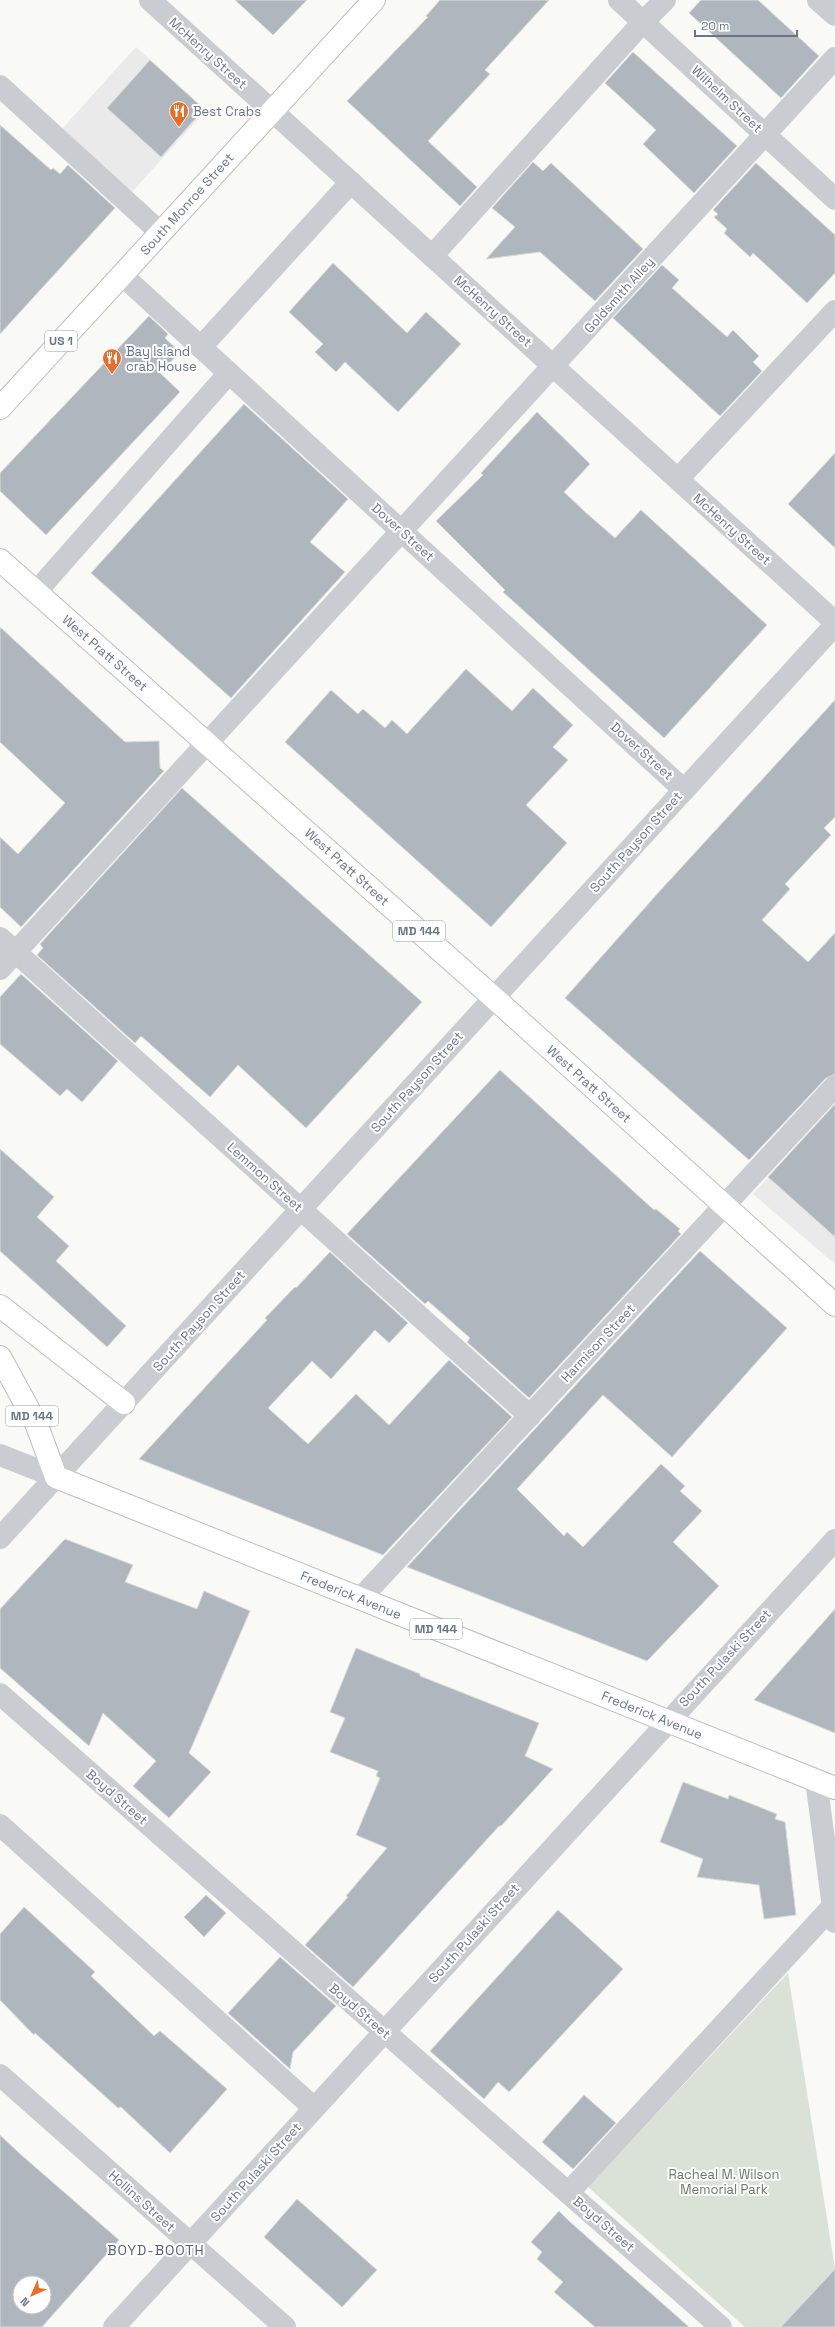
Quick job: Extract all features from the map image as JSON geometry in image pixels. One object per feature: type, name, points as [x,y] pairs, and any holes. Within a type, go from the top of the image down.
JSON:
[{"type":"main road","name":"South Monroe Street","points":[[0,408],[374,0]]},
{"type":"main road","name":"West Pratt Street","points":[[0,560],[494,998],[835,1306]]},
{"type":"main road","points":[[0,1306],[124,1403]]},
{"type":"main road","name":"MD 144","points":[[0,1357],[36,1423],[56,1477]]},
{"type":"main road","name":"Frederick Avenue","points":[[56,1477],[826,1784]]},
{"type":"street","name":"McHenry Street","points":[[150,0],[554,366],[835,624]]},
{"type":"street","name":"Wilhelm Street","points":[[619,0],[835,199]]},
{"type":"street","points":[[432,256],[643,22],[665,0]]},
{"type":"street","points":[[818,0],[835,15]]},
{"type":"street","name":"Goldsmith Alley","points":[[0,969],[8,945],[208,744],[835,58]]},
{"type":"street","points":[[0,86],[161,233]]},
{"type":"street","points":[[202,347],[351,182]]},
{"type":"street","name":"Dover Street","points":[[122,275],[684,790]]},
{"type":"street","points":[[678,479],[835,311]]},
{"type":"street","points":[[36,592],[229,373]]},
{"type":"street","name":"South Payson Street","points":[[0,1538],[835,624]]},
{"type":"street","name":"Lemmon Street","points":[[8,945],[530,1416]]},
{"type":"street","name":"Harmison Street","points":[[360,1599],[725,1207],[835,1086]]},
{"type":"street","name":"Frederick Avenue","points":[[0,1455],[56,1477]]},
{"type":"street","name":"South Pulaski Street","points":[[114,2327],[667,1721],[835,1540]]},
{"type":"street","name":"Boyd Street","points":[[0,1694],[721,2327]]},
{"type":"street","points":[[568,2193],[834,1916],[826,1784]]},
{"type":"street","points":[[0,1825],[314,2108]]},
{"type":"street","name":"Hollins Street","points":[[0,2075],[284,2327]]},
{"type":"shaded area","points":[[136,47],[206,110],[132,192],[62,129]]},
{"type":"shaded area","points":[[835,1105],[835,1264],[753,1194]]},
{"type":"green space","name":"Racheal M. Wilson Memorial Park","points":[[788,1973],[835,2269],[782,2327],[745,2327],[588,2187]]},
{"type":"building","points":[[235,0],[307,0],[273,35]]},
{"type":"building","points":[[440,0],[549,0],[485,70],[490,74],[428,141],[477,187],[460,206],[347,101],[428,17],[426,16]]},
{"type":"building","points":[[701,0],[758,0],[819,56],[781,98],[689,13]]},
{"type":"building","points":[[633,52],[737,146],[694,193],[643,144],[656,130],[605,83]]},
{"type":"building","points":[[150,60],[204,109],[161,157],[107,108]]},
{"type":"building","points":[[0,125],[51,170],[53,168],[60,174],[68,165],[115,208],[0,334]]},
{"type":"building","points":[[533,162],[543,171],[551,163],[643,249],[595,301],[540,252],[486,259],[515,227],[492,208]]},
{"type":"building","points":[[756,163],[835,235],[835,273],[807,303],[753,253],[750,257],[724,233],[727,229],[714,217],[718,214],[713,210]]},
{"type":"building","points":[[333,263],[407,333],[426,312],[461,344],[398,412],[345,362],[336,372],[315,352],[323,344],[289,312]]},
{"type":"building","points":[[662,265],[679,280],[672,288],[727,337],[733,330],[759,356],[753,362],[762,371],[720,416],[613,318]]},
{"type":"building","points":[[149,316],[168,334],[165,338],[180,352],[160,373],[180,392],[46,535],[0,491],[0,473]]},
{"type":"building","points":[[244,404],[348,499],[310,542],[345,572],[231,698],[91,573]]},
{"type":"building","points":[[537,412],[590,464],[564,492],[584,511],[615,538],[641,510],[767,625],[664,738],[503,592],[505,590],[436,521],[483,475],[481,473]]},
{"type":"building","points":[[835,453],[835,548],[788,504]]},
{"type":"building","points":[[0,627],[125,742],[159,741],[160,768],[164,771],[21,927],[0,907],[0,837],[18,854],[65,803],[0,742]]},
{"type":"building","points":[[466,669],[512,711],[533,688],[573,725],[553,747],[568,760],[526,805],[567,843],[491,927],[285,742],[331,690],[358,714],[363,709],[385,728],[392,720],[407,734]]},
{"type":"building","points":[[835,700],[835,817],[824,828],[831,835],[785,884],[790,889],[762,920],[808,962],[835,933],[835,1074],[826,1078],[749,1160],[565,998],[658,893]]},
{"type":"building","points":[[182,788],[422,1002],[306,1128],[238,1065],[210,1097],[141,1036],[135,1043],[37,955],[43,948],[40,944]]},
{"type":"building","points":[[21,974],[118,1061],[82,1102],[67,1089],[60,1096],[0,1044],[0,997]]},
{"type":"building","points":[[500,1070],[654,1210],[656,1209],[680,1229],[678,1231],[681,1234],[529,1398],[467,1342],[470,1338],[428,1301],[425,1304],[347,1234]]},
{"type":"building","points":[[835,1104],[835,1237],[768,1177]]},
{"type":"building","points":[[0,1149],[54,1197],[37,1217],[69,1246],[56,1261],[126,1326],[107,1347],[0,1251]]},
{"type":"building","points":[[700,1251],[787,1328],[672,1457],[603,1395],[517,1489],[564,1536],[567,1532],[583,1547],[661,1464],[685,1486],[680,1491],[702,1511],[673,1542],[719,1586],[647,1661],[407,1567]]},
{"type":"building","points":[[330,1252],[408,1323],[389,1343],[375,1330],[331,1379],[312,1361],[268,1408],[308,1444],[356,1394],[389,1425],[449,1360],[512,1417],[383,1555],[139,1459],[267,1320],[265,1318]]},
{"type":"building","points":[[65,1539],[133,1565],[125,1582],[197,1609],[204,1591],[250,1611],[189,1753],[211,1772],[169,1818],[133,1786],[156,1761],[103,1713],[89,1746],[0,1668],[0,1609]]},
{"type":"building","points":[[835,1609],[835,1733],[754,1700]]},
{"type":"building","points":[[356,1648],[420,1674],[420,1676],[539,1723],[525,1756],[553,1769],[501,1826],[499,1826],[353,1987],[305,1945],[348,1897],[346,1896],[387,1848],[356,1835],[380,1778],[376,1776],[378,1771],[330,1752],[345,1718],[330,1712]]},
{"type":"building","points":[[683,1782],[728,1799],[729,1795],[777,1814],[775,1819],[785,1822],[796,1915],[764,1919],[759,1885],[697,1877],[703,1859],[660,1842]]},
{"type":"building","points":[[206,1895],[226,1913],[204,1937],[184,1917]]},
{"type":"building","points":[[24,1907],[95,1972],[91,1976],[154,2036],[160,2031],[227,2089],[170,2153],[121,2107],[118,2108],[35,2033],[34,2035],[0,2000],[0,1934]]},
{"type":"building","points":[[558,1910],[623,1969],[509,2092],[498,2082],[484,2099],[430,2051]]},
{"type":"building","points":[[280,1957],[336,2006],[293,2052],[290,2069],[228,2013]]},
{"type":"building","points":[[584,2095],[616,2123],[573,2169],[542,2142]]},
{"type":"building","points":[[0,2135],[119,2240],[42,2327],[0,2327]]},
{"type":"building","points":[[297,2199],[377,2270],[342,2307],[264,2237]]},
{"type":"building","points":[[559,2211],[689,2327],[595,2327],[554,2292],[563,2282],[537,2259],[542,2252],[531,2242]]},
{"type":"building","points":[[835,2269],[835,2327],[781,2327]]},
{"type":"place","name":"Best Crabs","points":[[179,128]]},
{"type":"place","name":"Bay Island crab House","points":[[112,375]]},
{"type":"district","name":"BOYD-BOOTH","points":[[156,2250]]}]
